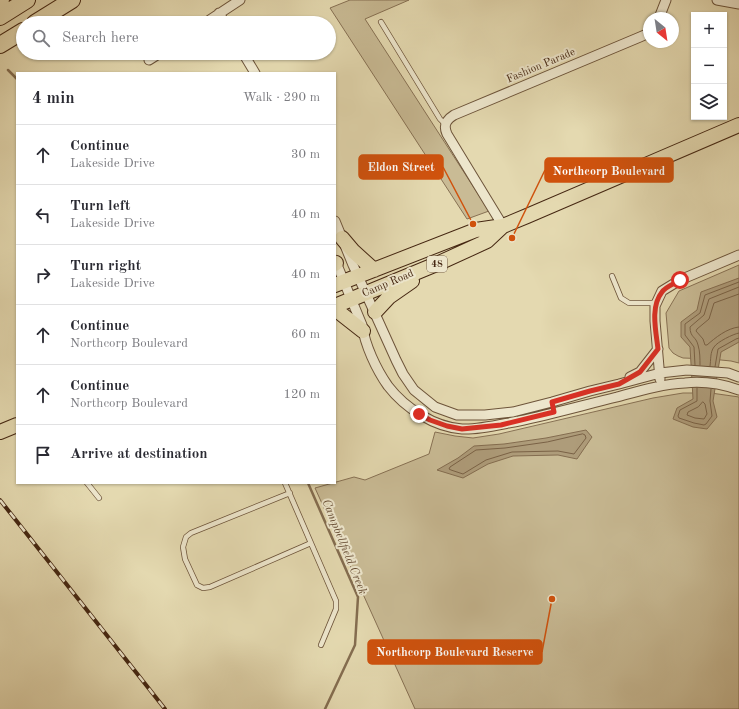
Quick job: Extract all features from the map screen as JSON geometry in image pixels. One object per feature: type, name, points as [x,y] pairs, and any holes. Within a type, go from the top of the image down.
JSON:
[{"type":"highway","points":[[0,17],[27,0]]},
{"type":"highway","points":[[46,16],[72,0]]},
{"type":"highway","points":[[0,45],[16,35]]},
{"type":"main road","name":"Camp Road","points":[[340,284],[476,230],[503,226],[739,125]]},
{"type":"main road","name":"Camp Road","points":[[336,306],[487,241],[503,226]]},
{"type":"main road","points":[[342,238],[374,270]]},
{"type":"main road","points":[[375,312],[389,297],[439,263]]},
{"type":"main road","points":[[336,308],[363,331]]},
{"type":"main road","points":[[0,432],[16,425]]},
{"type":"street","points":[[215,16],[240,0]]},
{"type":"street","points":[[661,12],[666,0]]},
{"type":"street","points":[[717,0],[739,4]]},
{"type":"street","name":"Fashion Parade","points":[[445,124],[450,117],[454,115],[643,36]]},
{"type":"street","points":[[247,60],[254,72]]},
{"type":"street","points":[[445,124],[447,134],[503,226]]},
{"type":"street","points":[[336,223],[358,276],[403,374],[414,390],[435,406],[457,415],[485,415],[513,412],[660,373],[687,370],[728,373],[739,377]]},
{"type":"street","points":[[661,386],[655,306],[662,291],[680,280],[739,255]]},
{"type":"street","points":[[336,266],[340,284],[351,299],[362,325],[376,366],[392,390],[399,399],[419,414],[447,426],[462,429],[501,425],[661,386],[685,383],[722,385],[739,390]]},
{"type":"street","points":[[619,384],[640,372],[658,349]]},
{"type":"lane","points":[[381,22],[440,119],[445,124]]},
{"type":"lane","points":[[612,276],[621,298],[629,302],[657,302]]},
{"type":"lane","points":[[552,402],[554,412]]},
{"type":"lane","points":[[88,484],[99,498]]},
{"type":"lane","points":[[285,484],[336,601],[336,609],[321,645]]},
{"type":"lane","points":[[290,494],[191,533],[186,537],[183,547],[185,559],[197,585],[203,588],[210,587],[311,543]]},
{"type":"shaded area","points":[[350,0],[409,0],[365,19],[489,211],[467,219],[330,8]]},
{"type":"shaded area","points":[[739,265],[739,363],[711,359],[683,358],[673,353],[669,348],[666,313],[679,291]]},
{"type":"shaded area","points":[[683,393],[711,393],[739,397],[739,709],[415,709],[315,488],[329,484],[336,484],[336,482],[354,477],[365,480],[429,454],[435,432],[473,438],[499,434],[653,398]]},
{"type":"water","points":[[739,278],[739,342],[721,352],[713,401],[717,417],[707,429],[693,427],[673,419],[677,408],[693,399],[690,347],[681,337],[681,322],[697,310],[701,292]]},
{"type":"water","points":[[586,430],[592,437],[577,459],[558,455],[513,456],[488,464],[463,478],[437,470],[458,458],[474,446],[504,444],[546,438]]},
{"type":"waterway","name":"Campbellfield Creek","points":[[8,70],[16,78]]},
{"type":"waterway","name":"Campbellfield Creek","points":[[308,484],[358,597],[355,645],[325,709]]},
{"type":"railway","points":[[0,500],[165,709]]},
{"type":"place","name":"Eldon Street","points":[[473,224]]},
{"type":"place","name":"Northcorp Boulevard","points":[[512,238]]},
{"type":"place","name":"Northcorp Boulevard Reserve","points":[[552,599]]},
{"type":"route","points":[[419,414],[447,426],[462,429],[501,425],[554,412],[552,402],[619,384],[640,372],[658,349],[655,306],[662,291],[680,280]]}]
